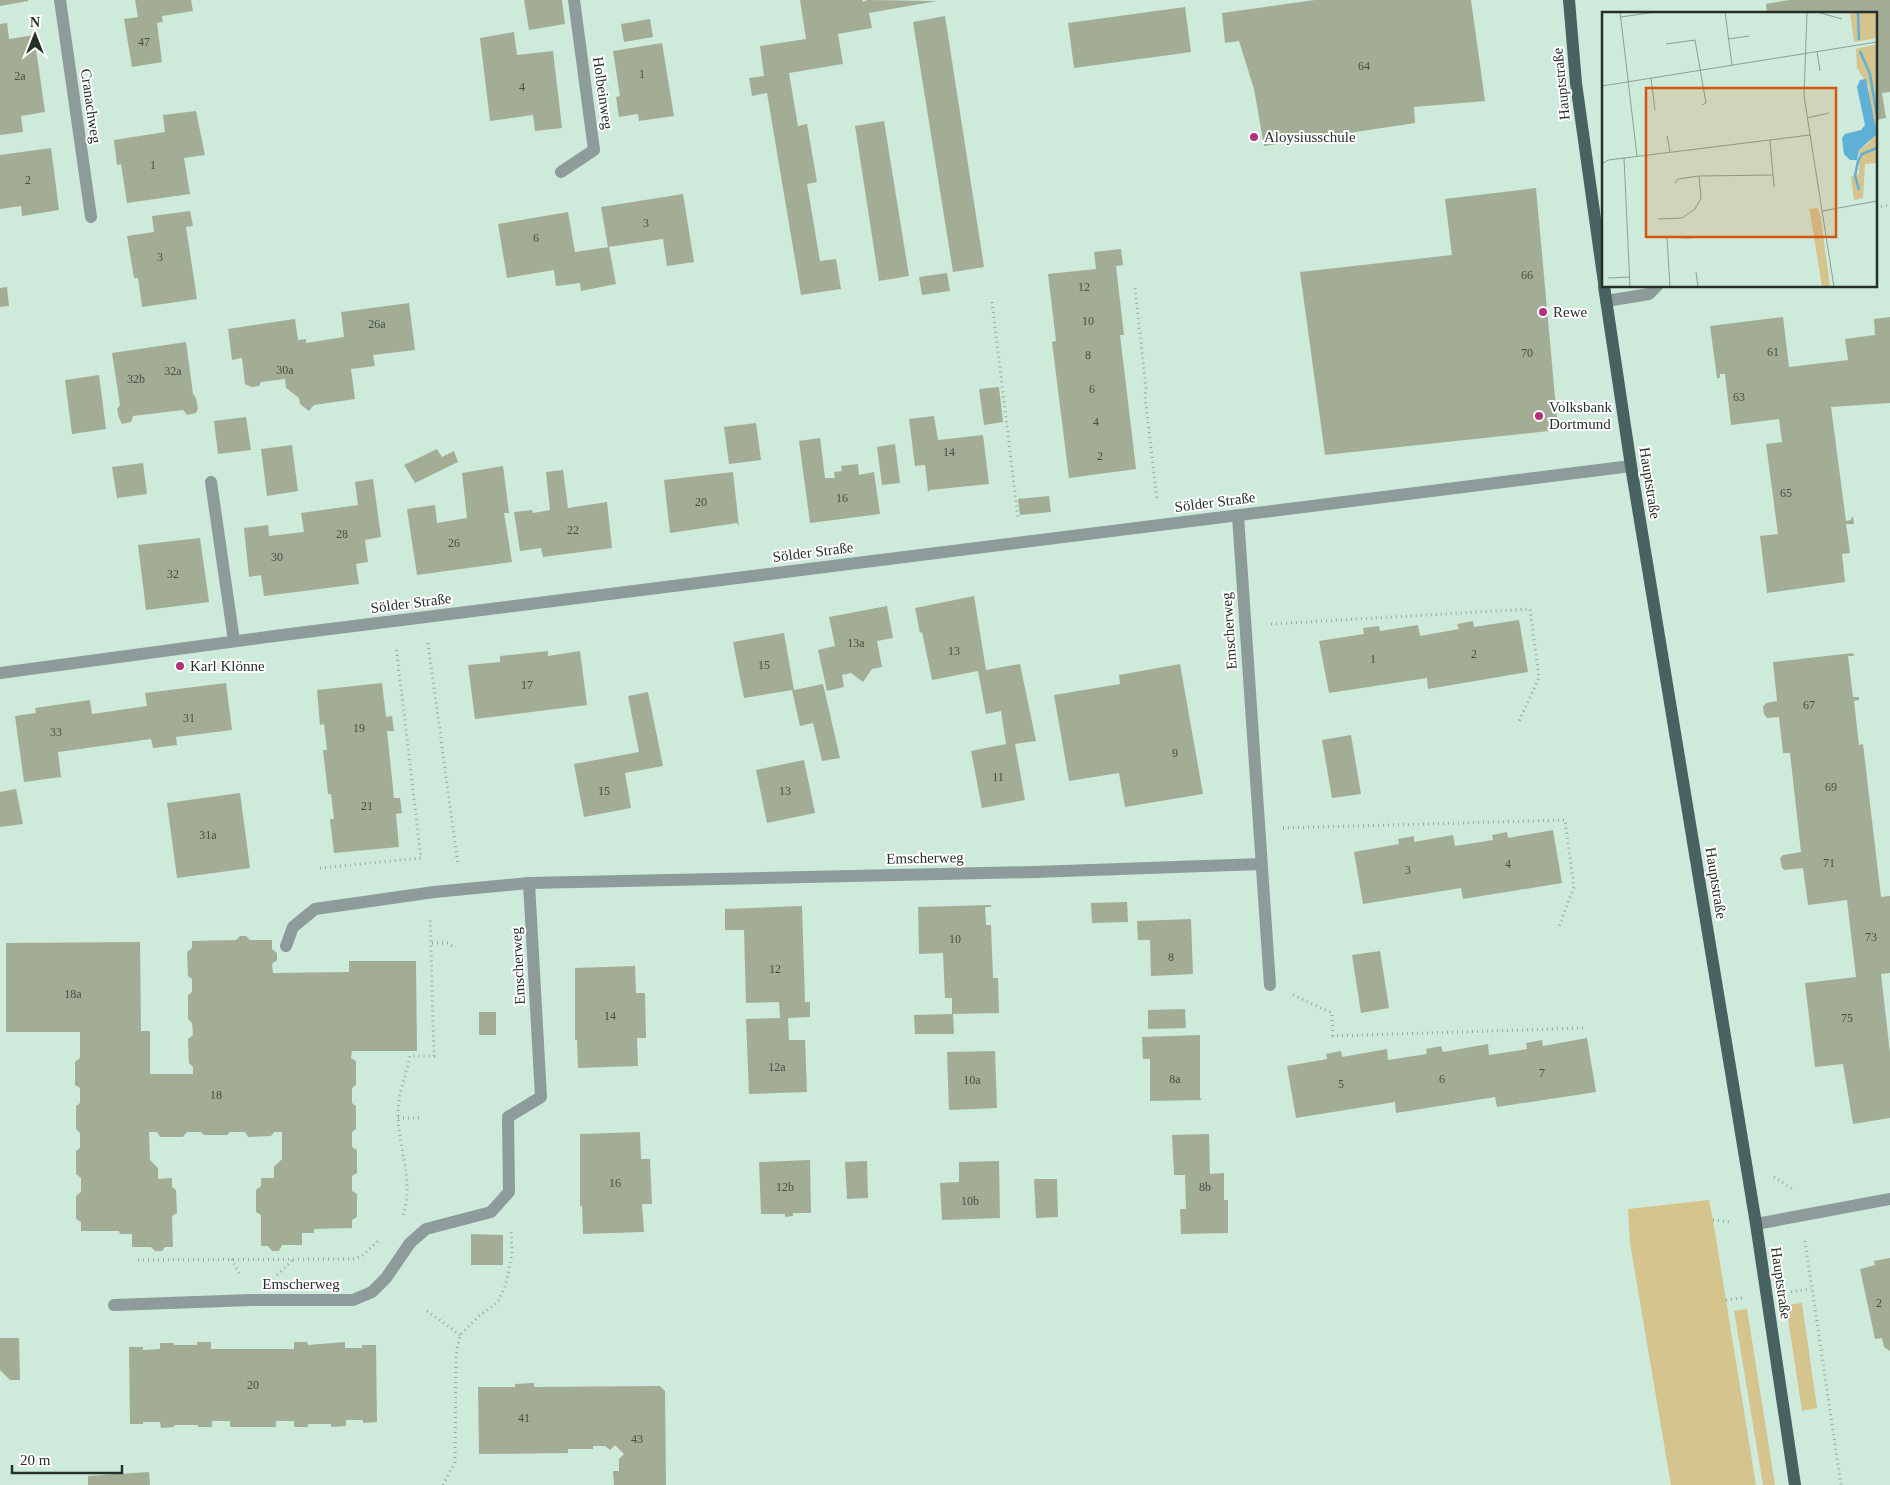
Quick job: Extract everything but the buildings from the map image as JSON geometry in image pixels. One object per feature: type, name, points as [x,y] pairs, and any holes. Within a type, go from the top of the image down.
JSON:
[{"type":"main road","name":"Hauptstraße","points":[[1569,0],[1576,83],[1602,271]]},
{"type":"main road","name":"Hauptstraße","points":[[1604,288],[1631,466],[1756,1224],[1796,1485]]},
{"type":"street","name":"Cranachweg","points":[[60,0],[91,217]]},
{"type":"street","name":"Holbeinweg","points":[[561,172],[594,150],[574,0]]},
{"type":"street","points":[[1606,301],[1650,294],[1655,288]]},
{"type":"street","name":"Sölder Straße","points":[[0,672],[1631,466]]},
{"type":"street","points":[[211,482],[234,641]]},
{"type":"street","name":"Emscherweg","points":[[1238,516],[1270,985]]},
{"type":"street","name":"Emscherweg","points":[[286,946],[293,927],[315,909],[461,889],[529,883],[1035,872],[1261,864]]},
{"type":"street","name":"Emscherweg","points":[[114,1305],[252,1300],[353,1300],[372,1292],[386,1278],[410,1243],[426,1229],[491,1212],[509,1192],[508,1117],[541,1097],[529,883]]},
{"type":"street","points":[[1756,1224],[1890,1199]]},
{"type":"path","points":[[1135,288],[1160,526]]},
{"type":"path","points":[[992,302],[1020,543]]},
{"type":"path","points":[[1245,625],[1530,609],[1539,678],[1519,721]]},
{"type":"path","points":[[426,617],[461,889]]},
{"type":"path","points":[[320,868],[421,858],[394,622]]},
{"type":"path","points":[[1259,828],[1565,820],[1574,887],[1558,929]]},
{"type":"path","points":[[402,1216],[408,1190],[398,1118],[400,1095],[410,1056],[434,1056],[432,943],[429,913],[421,894]]},
{"type":"path","points":[[432,943],[448,943],[453,947]]},
{"type":"path","points":[[1270,985],[1332,1013],[1333,1036],[1584,1028]]},
{"type":"path","points":[[398,1118],[423,1118]]},
{"type":"path","points":[[443,1485],[455,1462],[456,1355],[460,1335],[478,1316],[498,1302],[506,1284],[512,1253],[509,1192]]},
{"type":"path","points":[[138,1260],[354,1259],[362,1256],[385,1236]]},
{"type":"path","points":[[1804,1239],[1841,1485]]},
{"type":"path","points":[[427,1311],[460,1335]]},
{"type":"shaded area","points":[[1709,1200],[1756,1485],[1671,1485],[1630,1243],[1628,1209]]},
{"type":"shaded area","points":[[1802,1303],[1817,1408],[1802,1411],[1786,1305]]},
{"type":"shaded area","points":[[1747,1309],[1775,1485],[1763,1485],[1734,1311]]},
{"type":"place","name":"Aloysiusschule","points":[[1254,137]]},
{"type":"place","name":"Rewe","points":[[1543,312]]},
{"type":"place","name":"Volksbank Dortmund","points":[[1539,416]]},
{"type":"place","name":"Karl Klönne","points":[[180,666]]}]
